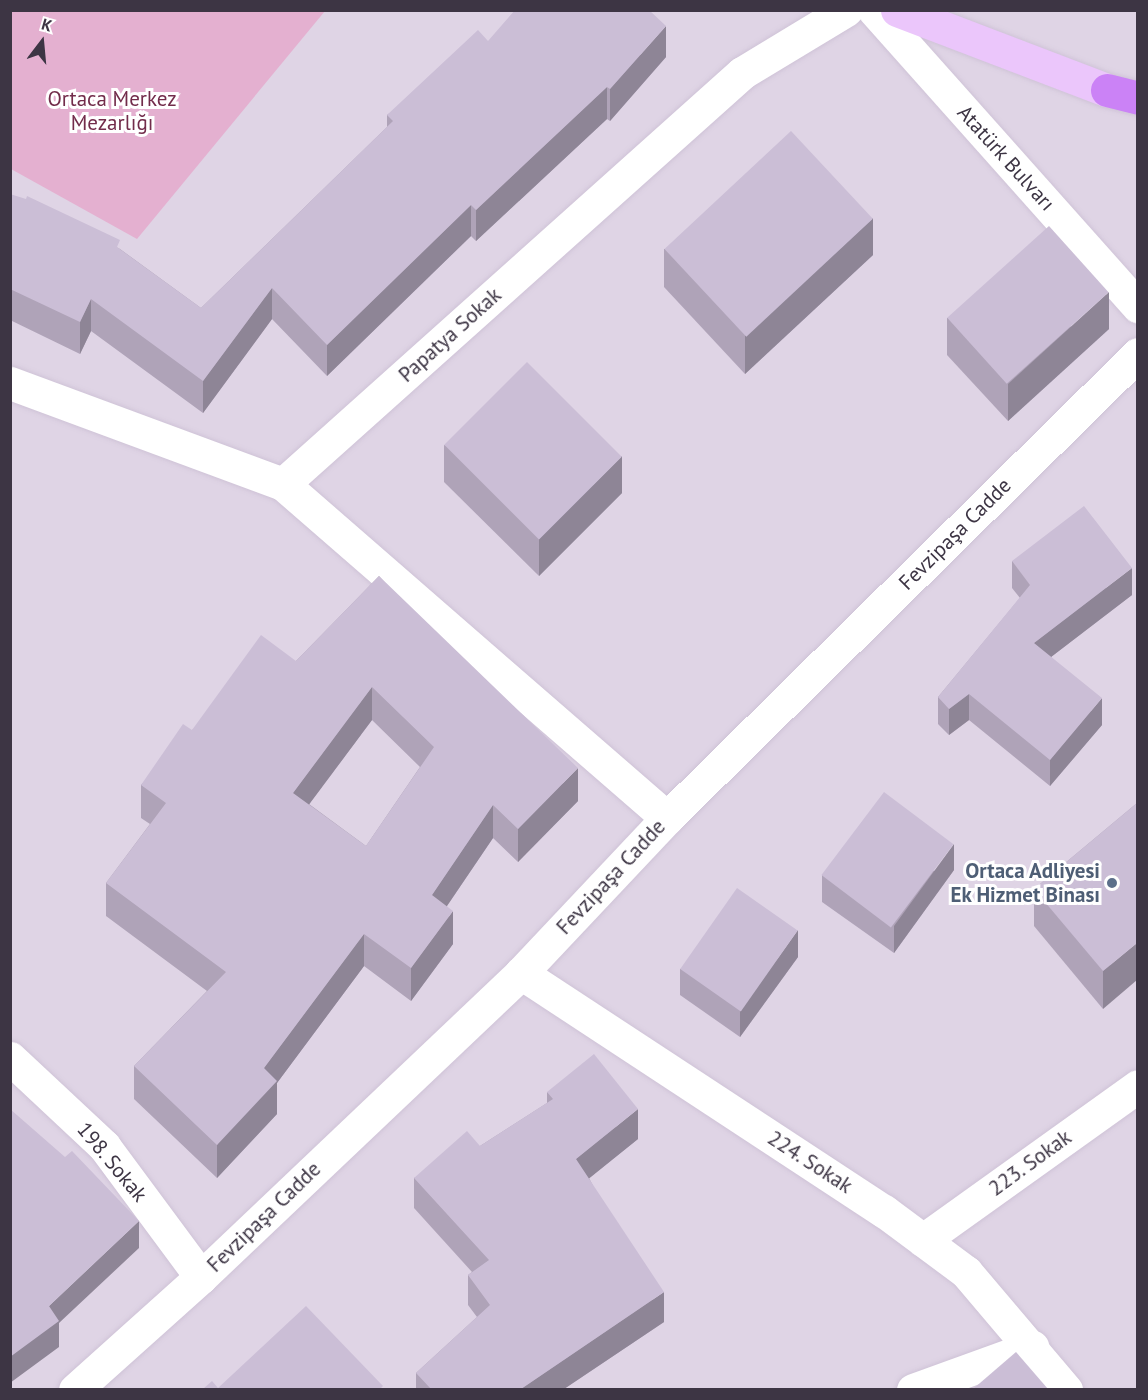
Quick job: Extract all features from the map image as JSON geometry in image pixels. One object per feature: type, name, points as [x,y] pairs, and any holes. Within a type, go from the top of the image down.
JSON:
[{"type":"main road","points":[[897,10],[1127,92]]},
{"type":"street","name":"Papatya Sokak","points":[[283,484],[742,73],[846,10]]},
{"type":"street","name":"Atatürk Bulvarı","points":[[874,10],[1137,306]]},
{"type":"street","name":"Fevzipaşa Cadde","points":[[75,1389],[201,1276],[521,973],[667,818],[1137,354]]},
{"type":"street","points":[[10,383],[283,484],[667,818]]},
{"type":"street","name":"224. Sokak","points":[[521,973],[922,1240],[966,1272],[1066,1389]]},
{"type":"street","name":"198. Sokak","points":[[10,1058],[104,1146],[201,1276]]},
{"type":"street","name":"223. Sokak","points":[[922,1240],[1137,1086]]},
{"type":"street","points":[[913,1389],[1032,1347]]},
{"type":"shaded area","points":[[11,11],[1137,11],[1137,1389],[11,1389]]},
{"type":"green space","name":"Ortaca Merkez Mezarlığı","points":[[11,10],[325,11],[137,239],[11,169]]},
{"type":"building","points":[[515,10],[649,10],[666,26],[610,89],[607,87],[476,210],[471,205],[327,345],[272,288],[203,381],[91,299],[80,322],[10,289],[10,194],[26,199],[27,196],[120,240],[117,247],[201,308],[393,121],[387,115],[478,30],[488,41]]},
{"type":"building","points":[[791,131],[873,219],[746,337],[664,249]]},
{"type":"building","points":[[1049,226],[1109,292],[1007,384],[947,318]]},
{"type":"building","points":[[527,362],[622,457],[539,539],[444,445]]},
{"type":"building","points":[[1084,506],[1132,568],[1034,643],[1102,698],[1050,760],[969,694],[949,709],[938,697],[1030,585],[1012,561]]},
{"type":"building","points":[[379,576],[578,768],[518,829],[493,805],[432,895],[453,911],[411,968],[364,934],[264,1068],[277,1081],[217,1145],[134,1066],[226,972],[106,883],[166,803],[141,785],[183,724],[192,730],[261,635],[296,661]],"holes":[[[372,687],[434,747],[366,846],[293,793]]]},
{"type":"building","points":[[884,792],[953,844],[891,927],[821,875]]},
{"type":"building","name":"Ortaca Adliyesi Ek Hizmet Binası","points":[[1137,803],[1137,943],[1103,971],[1034,889]]},
{"type":"building","points":[[737,888],[798,930],[741,1012],[680,969]]},
{"type":"building","points":[[594,1054],[638,1109],[576,1159],[664,1292],[521,1389],[431,1389],[416,1373],[490,1305],[468,1275],[489,1260],[414,1178],[467,1131],[480,1146],[553,1099],[547,1092]]},
{"type":"building","points":[[10,1109],[65,1157],[72,1151],[139,1221],[49,1306],[59,1321],[10,1357]]},
{"type":"building","points":[[306,1306],[383,1386],[380,1389],[203,1389],[212,1381],[218,1388]]},
{"type":"building","points":[[1016,1352],[1048,1389],[973,1389]]},
{"type":"place","name":"Ortaca Adliyesi Ek Hizmet Binası","points":[[1112,883]]}]
